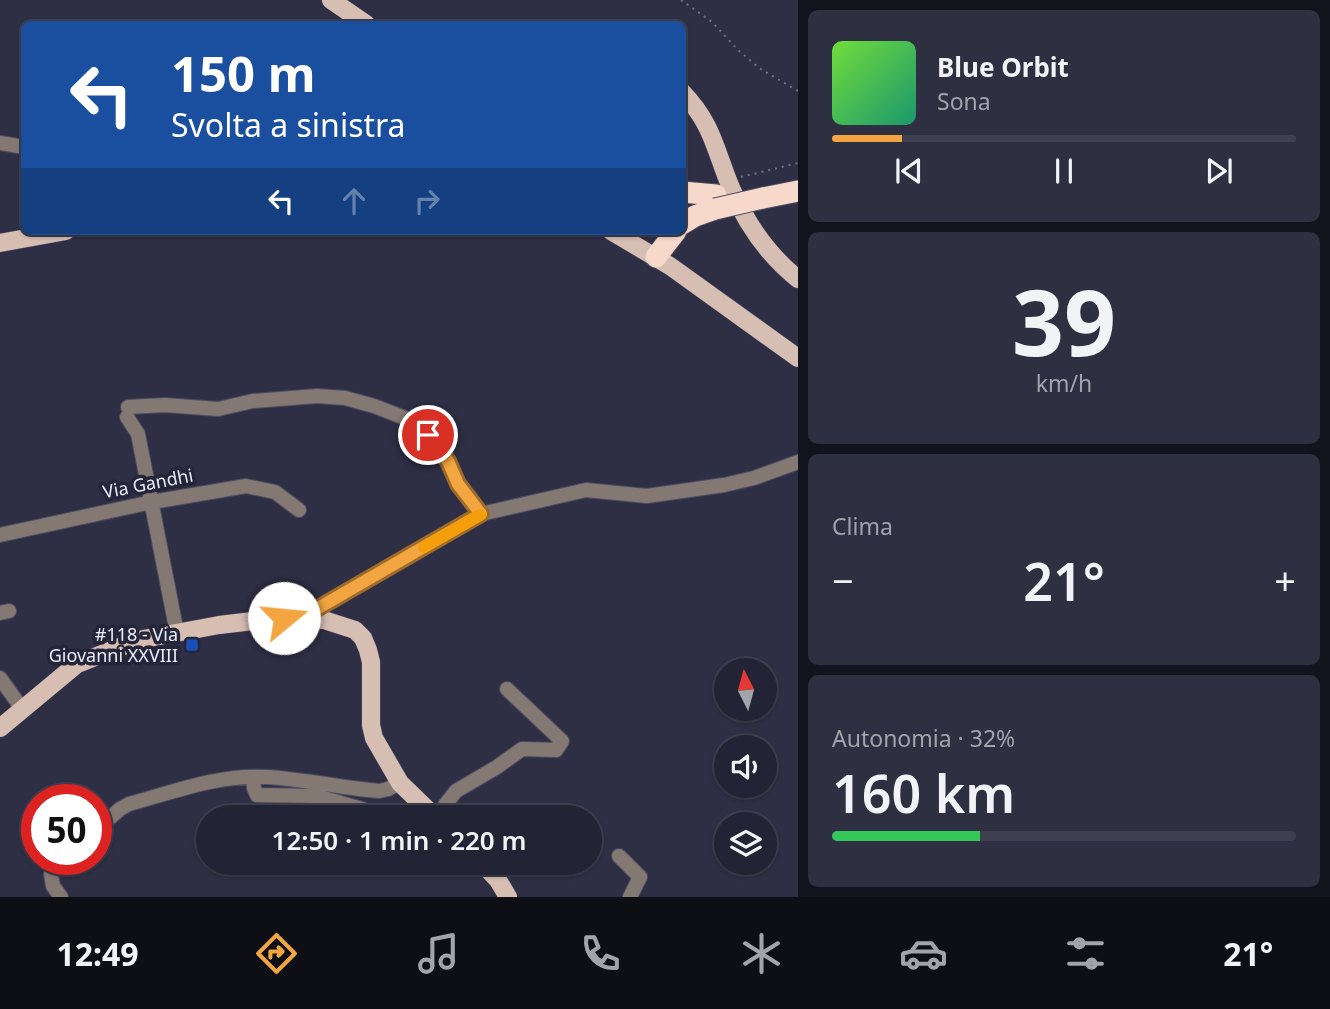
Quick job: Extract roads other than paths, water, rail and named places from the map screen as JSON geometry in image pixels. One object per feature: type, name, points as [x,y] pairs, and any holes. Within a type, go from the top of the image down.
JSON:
[{"type":"highway","points":[[686,192],[763,198],[798,191]]},
{"type":"highway","points":[[686,201],[719,196]]},
{"type":"highway","points":[[686,222],[719,196]]},
{"type":"highway","points":[[656,257],[673,235]]},
{"type":"main road","points":[[331,0],[362,21]]},
{"type":"main road","points":[[686,96],[698,110],[716,144],[719,196],[741,209],[759,238],[798,279]]},
{"type":"main road","points":[[0,243],[43,235]]},
{"type":"main road","points":[[618,235],[656,257],[798,358]]},
{"type":"main road","points":[[0,728],[77,664],[138,640],[219,625],[284,618],[324,620],[355,629],[363,638],[371,662],[371,725],[374,738],[400,783],[423,805]]},
{"type":"main road","points":[[493,875],[508,897]]},
{"type":"street","points":[[0,144],[21,147]]},
{"type":"street","points":[[177,633],[138,434],[127,412],[165,405],[218,409],[253,401],[317,396],[345,398],[418,423],[448,461],[458,484],[481,514]]},
{"type":"street","points":[[301,618],[481,514],[586,490],[647,496],[724,485],[754,478],[798,462]]},
{"type":"street","name":"Via Gandhi","points":[[0,535],[152,502],[246,486],[275,492],[299,510]]},
{"type":"street","points":[[0,678],[23,710]]},
{"type":"street","points":[[444,805],[456,791],[522,749],[556,750],[562,741],[507,689]]},
{"type":"street","points":[[112,816],[129,804],[200,784],[253,777],[379,791],[400,783]]},
{"type":"street","points":[[253,777],[257,795],[316,796],[350,805]]},
{"type":"street","points":[[619,856],[640,877],[630,897]]},
{"type":"street","points":[[51,875],[53,886],[61,897]]},
{"type":"place","name":"#118 - Via Giovanni XXVIII","points":[[192,645]]}]
